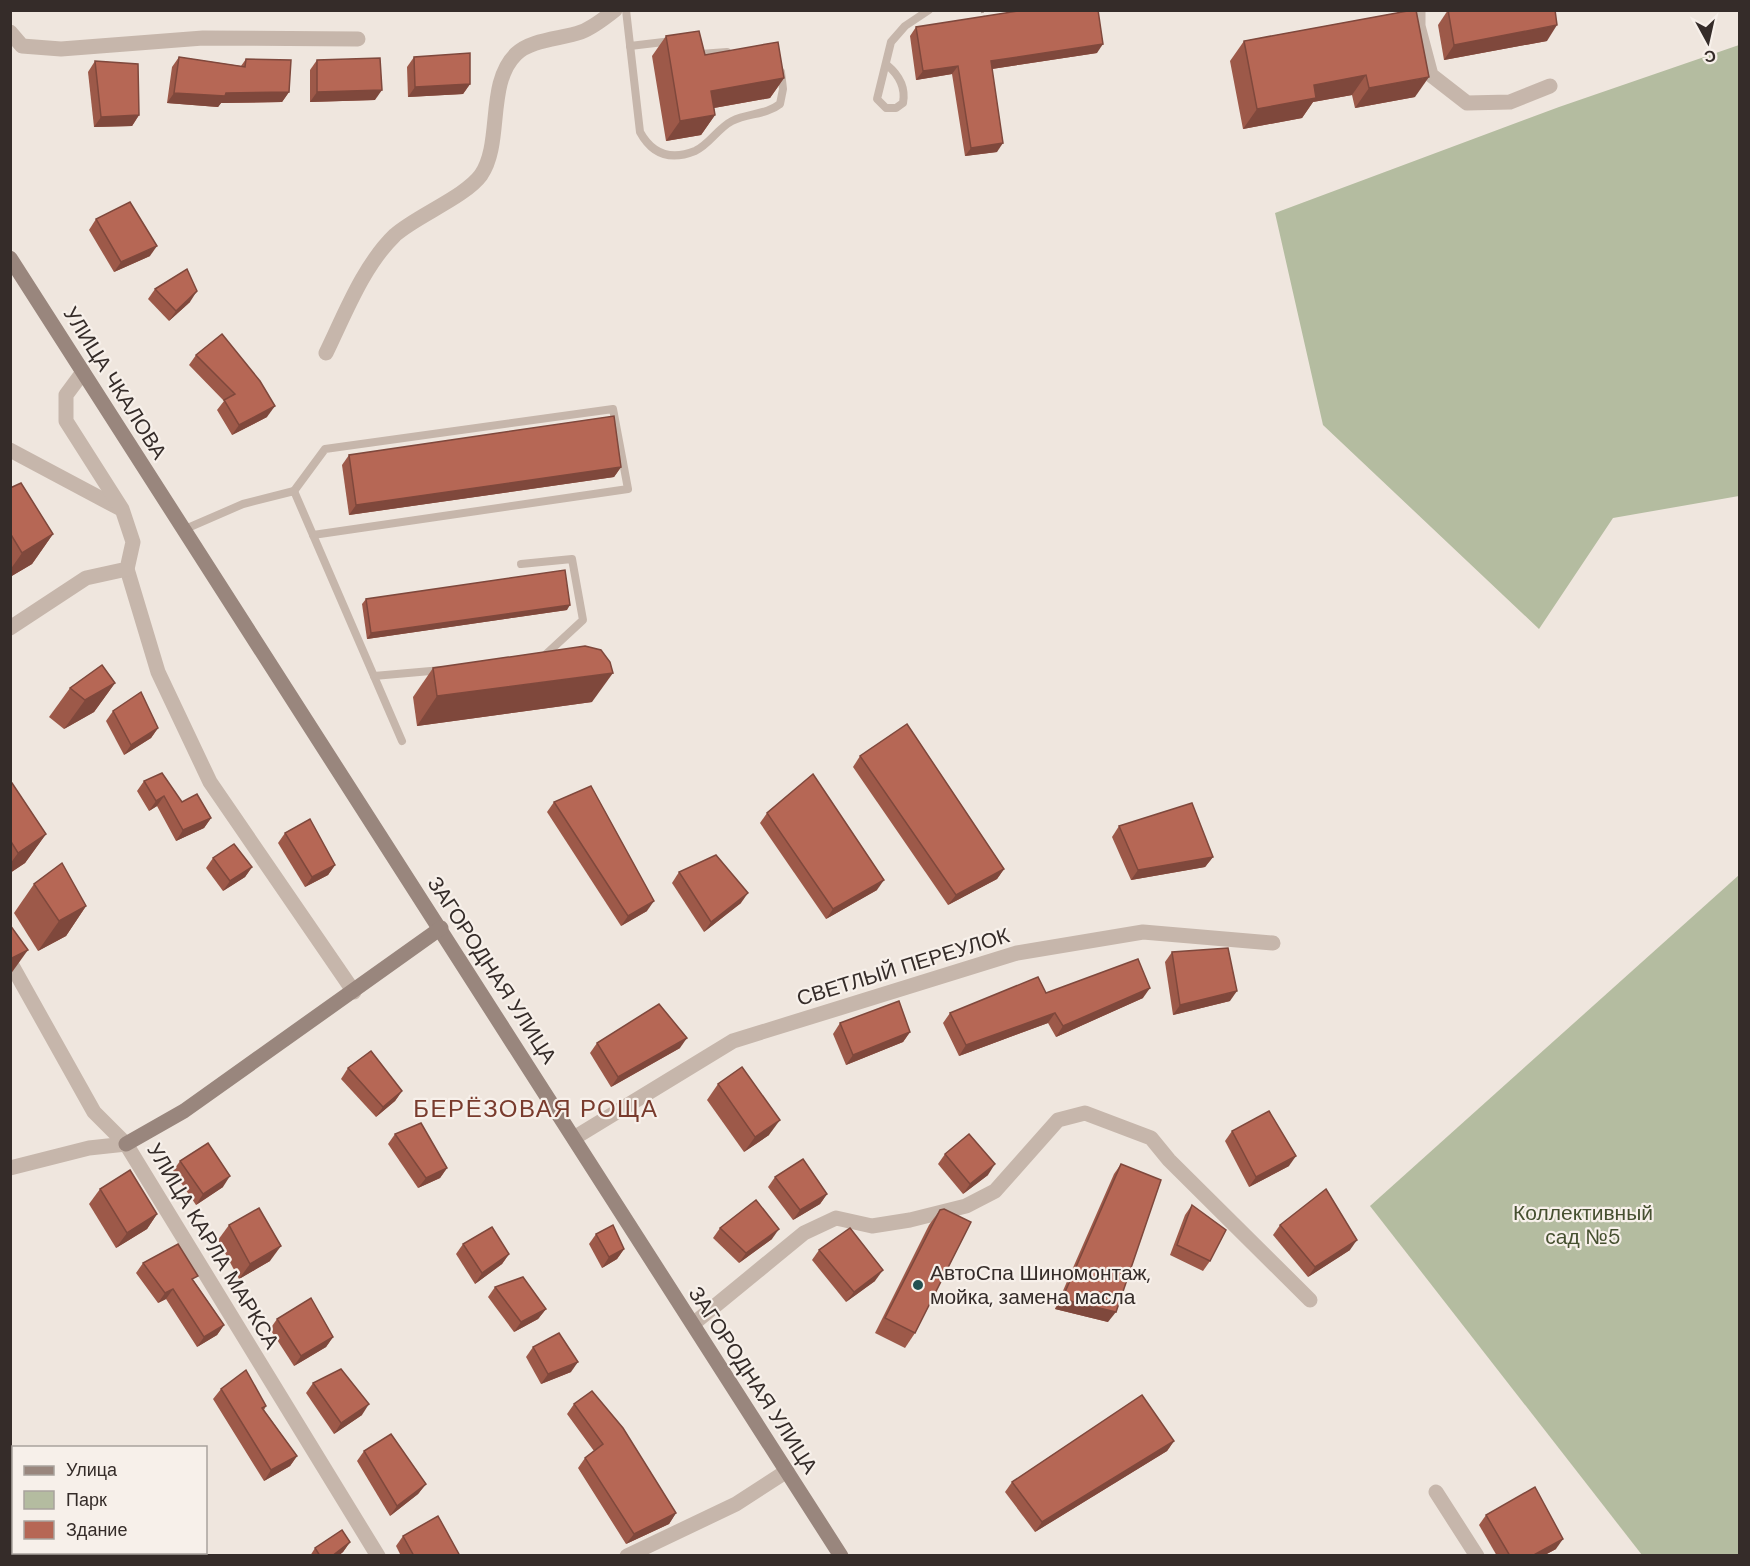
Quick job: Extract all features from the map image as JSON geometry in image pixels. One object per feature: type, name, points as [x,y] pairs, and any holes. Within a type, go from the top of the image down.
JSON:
[{"type":"street","points":[[326,353],[356,292],[376,259],[396,235],[481,176],[490,152],[505,73],[517,53],[549,39],[581,32],[615,10]]},
{"type":"street","points":[[1418,10],[1418,26],[1431,75],[1467,103],[1510,102],[1550,86]]},
{"type":"street","points":[[10,32],[22,46],[61,49],[203,38],[358,39]]},
{"type":"street","name":"УЛИЦА ЧКАЛОВА","points":[[10,258],[182,530]]},
{"type":"street","points":[[83,372],[66,395],[66,421],[122,509],[133,542],[127,569],[158,672],[210,782],[354,992]]},
{"type":"street","points":[[10,450],[122,509]]},
{"type":"street","name":"ЗАГОРОДНАЯ УЛИЦА","points":[[182,530],[441,928],[841,1556]]},
{"type":"street","points":[[10,628],[86,578],[127,569]]},
{"type":"street","points":[[10,1168],[89,1148],[126,1144],[184,1111],[441,928]]},
{"type":"street","name":"СВЕТЛЫЙ ПЕРЕУЛОК","points":[[574,1138],[733,1041],[1017,952],[1143,932],[1273,943]]},
{"type":"street","name":"УЛИЦА КАРЛА МАРКСА","points":[[10,962],[94,1112],[126,1144],[378,1556]]},
{"type":"street","points":[[693,1324],[804,1233],[836,1218],[872,1226],[910,1220],[966,1206],[995,1191],[1058,1120],[1084,1113],[1152,1138],[1169,1160],[1310,1300]]},
{"type":"street","points":[[627,1556],[736,1504],[786,1471]]},
{"type":"street","points":[[1436,1492],[1476,1556]]},
{"type":"lane","points":[[626,10],[640,132],[648,147],[667,156],[696,151],[731,121],[771,111],[780,104],[783,89],[776,59]]},
{"type":"lane","points":[[887,65],[896,72],[904,93],[903,103],[896,108],[886,108],[877,99],[891,42],[905,26],[929,10]]},
{"type":"lane","points":[[630,46],[682,40]]},
{"type":"lane","points":[[693,45],[700,54],[737,50]]},
{"type":"lane","points":[[182,530],[243,504],[294,491],[325,449],[613,409],[628,489],[313,535]]},
{"type":"lane","points":[[294,491],[402,741]]},
{"type":"lane","points":[[521,564],[572,559],[582,610],[583,620],[539,661]]},
{"type":"lane","points":[[374,676],[456,669]]},
{"type":"path","points":[[982,10],[985,25]]},
{"type":"green space","points":[[1739,45],[1739,496],[1613,518],[1539,629],[1323,425],[1275,213],[1559,107]]},
{"type":"green space","name":"Коллективный сад №5","points":[[1739,875],[1739,1555],[1642,1555],[1370,1206]]},
{"type":"building","points":[[1025,10],[1098,10],[1103,44],[991,61],[1003,143],[971,148],[958,66],[923,71],[916,27]]},
{"type":"building","points":[[1416,10],[1429,77],[1369,88],[1366,75],[1314,85],[1316,98],[1257,109],[1244,41]]},
{"type":"building","points":[[1448,10],[1555,10],[1557,25],[1454,45]]},
{"type":"building","points":[[699,31],[705,55],[778,42],[784,78],[711,91],[715,115],[680,121],[666,36]]},
{"type":"building","points":[[470,53],[470,84],[415,87],[414,57]]},
{"type":"building","points":[[179,57],[245,67],[246,59],[291,60],[289,92],[226,93],[225,96],[174,93]]},
{"type":"building","points":[[380,58],[382,90],[317,92],[317,60]]},
{"type":"building","points":[[95,61],[138,64],[139,115],[101,117]]},
{"type":"building","points":[[130,202],[157,246],[121,262],[96,219]]},
{"type":"building","points":[[187,269],[197,291],[176,311],[155,289]]},
{"type":"building","points":[[222,334],[260,381],[275,406],[239,425],[224,400],[235,394],[196,355]]},
{"type":"building","points":[[614,416],[621,467],[356,505],[349,455]]},
{"type":"building","points":[[21,483],[53,534],[22,553],[10,533],[10,488]]},
{"type":"building","points":[[565,570],[570,605],[371,633],[366,599]]},
{"type":"building","points":[[585,646],[601,650],[610,662],[613,673],[437,696],[433,668]]},
{"type":"building","points":[[102,665],[115,683],[85,700],[70,688]]},
{"type":"building","points":[[141,692],[158,728],[131,745],[113,711]]},
{"type":"building","points":[[907,724],[1004,869],[956,895],[860,756]]},
{"type":"building","points":[[162,773],[182,802],[197,794],[211,818],[183,830],[164,796],[156,801],[144,781]]},
{"type":"building","points":[[813,774],[884,880],[833,909],[767,813]]},
{"type":"building","points":[[12,783],[46,834],[18,853],[10,840],[10,784]]},
{"type":"building","points":[[591,786],[654,901],[628,916],[554,802]]},
{"type":"building","points":[[1192,803],[1213,857],[1138,870],[1119,826]]},
{"type":"building","points":[[310,819],[335,865],[312,877],[285,833]]},
{"type":"building","points":[[234,844],[252,867],[230,881],[213,858]]},
{"type":"building","points":[[716,855],[748,893],[711,922],[679,872]]},
{"type":"building","points":[[62,863],[86,906],[59,921],[34,884]]},
{"type":"building","points":[[10,925],[28,950],[10,959]]},
{"type":"building","points":[[1228,948],[1237,991],[1180,1005],[1172,952]]},
{"type":"building","points":[[1138,959],[1150,988],[1063,1026],[1055,1013],[966,1045],[950,1013],[1038,977],[1046,993]]},
{"type":"building","points":[[899,1001],[910,1032],[853,1055],[840,1023]]},
{"type":"building","points":[[659,1004],[687,1038],[618,1077],[597,1043]]},
{"type":"building","points":[[371,1051],[402,1091],[383,1107],[348,1068]]},
{"type":"building","points":[[742,1067],[780,1120],[755,1137],[718,1084]]},
{"type":"building","points":[[1269,1111],[1296,1156],[1256,1177],[1232,1131]]},
{"type":"building","points":[[421,1123],[447,1168],[426,1178],[395,1134]]},
{"type":"building","points":[[969,1134],[995,1164],[970,1184],[945,1154]]},
{"type":"building","points":[[208,1143],[230,1176],[203,1194],[180,1161]]},
{"type":"building","points":[[803,1159],[827,1194],[800,1210],[775,1177]]},
{"type":"building","points":[[1121,1164],[1161,1180],[1116,1312],[1062,1299]]},
{"type":"building","points":[[130,1170],[157,1214],[127,1233],[100,1189]]},
{"type":"building","points":[[1326,1189],[1357,1240],[1315,1267],[1280,1225]]},
{"type":"building","points":[[756,1200],[779,1229],[746,1253],[720,1228]]},
{"type":"building","points":[[1192,1205],[1226,1230],[1210,1261],[1177,1245]]},
{"type":"building","points":[[259,1208],[281,1246],[250,1264],[229,1225]]},
{"type":"building","name":"АвтоСпа Шиномонтаж, мойка, замена масла","points":[[944,1209],[971,1222],[915,1333],[885,1318],[940,1210]]},
{"type":"building","points":[[613,1225],[624,1249],[609,1257],[596,1234]]},
{"type":"building","points":[[492,1227],[509,1254],[482,1273],[463,1244]]},
{"type":"building","points":[[850,1228],[883,1270],[854,1292],[819,1250]]},
{"type":"building","points":[[178,1244],[198,1276],[192,1279],[224,1325],[204,1337],[173,1289],[165,1293],[143,1263]]},
{"type":"building","points":[[523,1277],[546,1309],[521,1322],[495,1287]]},
{"type":"building","points":[[311,1298],[333,1337],[301,1356],[277,1319]]},
{"type":"building","points":[[559,1333],[578,1362],[548,1374],[533,1347]]},
{"type":"building","points":[[341,1369],[369,1404],[341,1423],[313,1383]]},
{"type":"building","points":[[246,1370],[266,1406],[262,1408],[297,1456],[271,1470],[221,1389]]},
{"type":"building","points":[[592,1391],[623,1428],[676,1513],[634,1534],[585,1458],[603,1444],[574,1404]]},
{"type":"building","points":[[1142,1395],[1174,1441],[1042,1522],[1012,1482]]},
{"type":"building","points":[[391,1434],[426,1484],[397,1506],[364,1451]]},
{"type":"building","points":[[1535,1487],[1563,1539],[1532,1556],[1510,1556],[1486,1515]]},
{"type":"building","points":[[10,1516],[12,1518],[12,1543],[10,1544]]},
{"type":"building","points":[[438,1516],[460,1556],[414,1556],[403,1536]]},
{"type":"building","points":[[342,1530],[350,1542],[332,1556],[320,1556],[315,1548]]},
{"type":"place","name":"АвтоСпа Шиномонтаж, мойка, замена масла","points":[[918,1285]]},
{"type":"district","name":"БЕРЁЗОВАЯ РОЩА","points":[[536,1108]]}]
